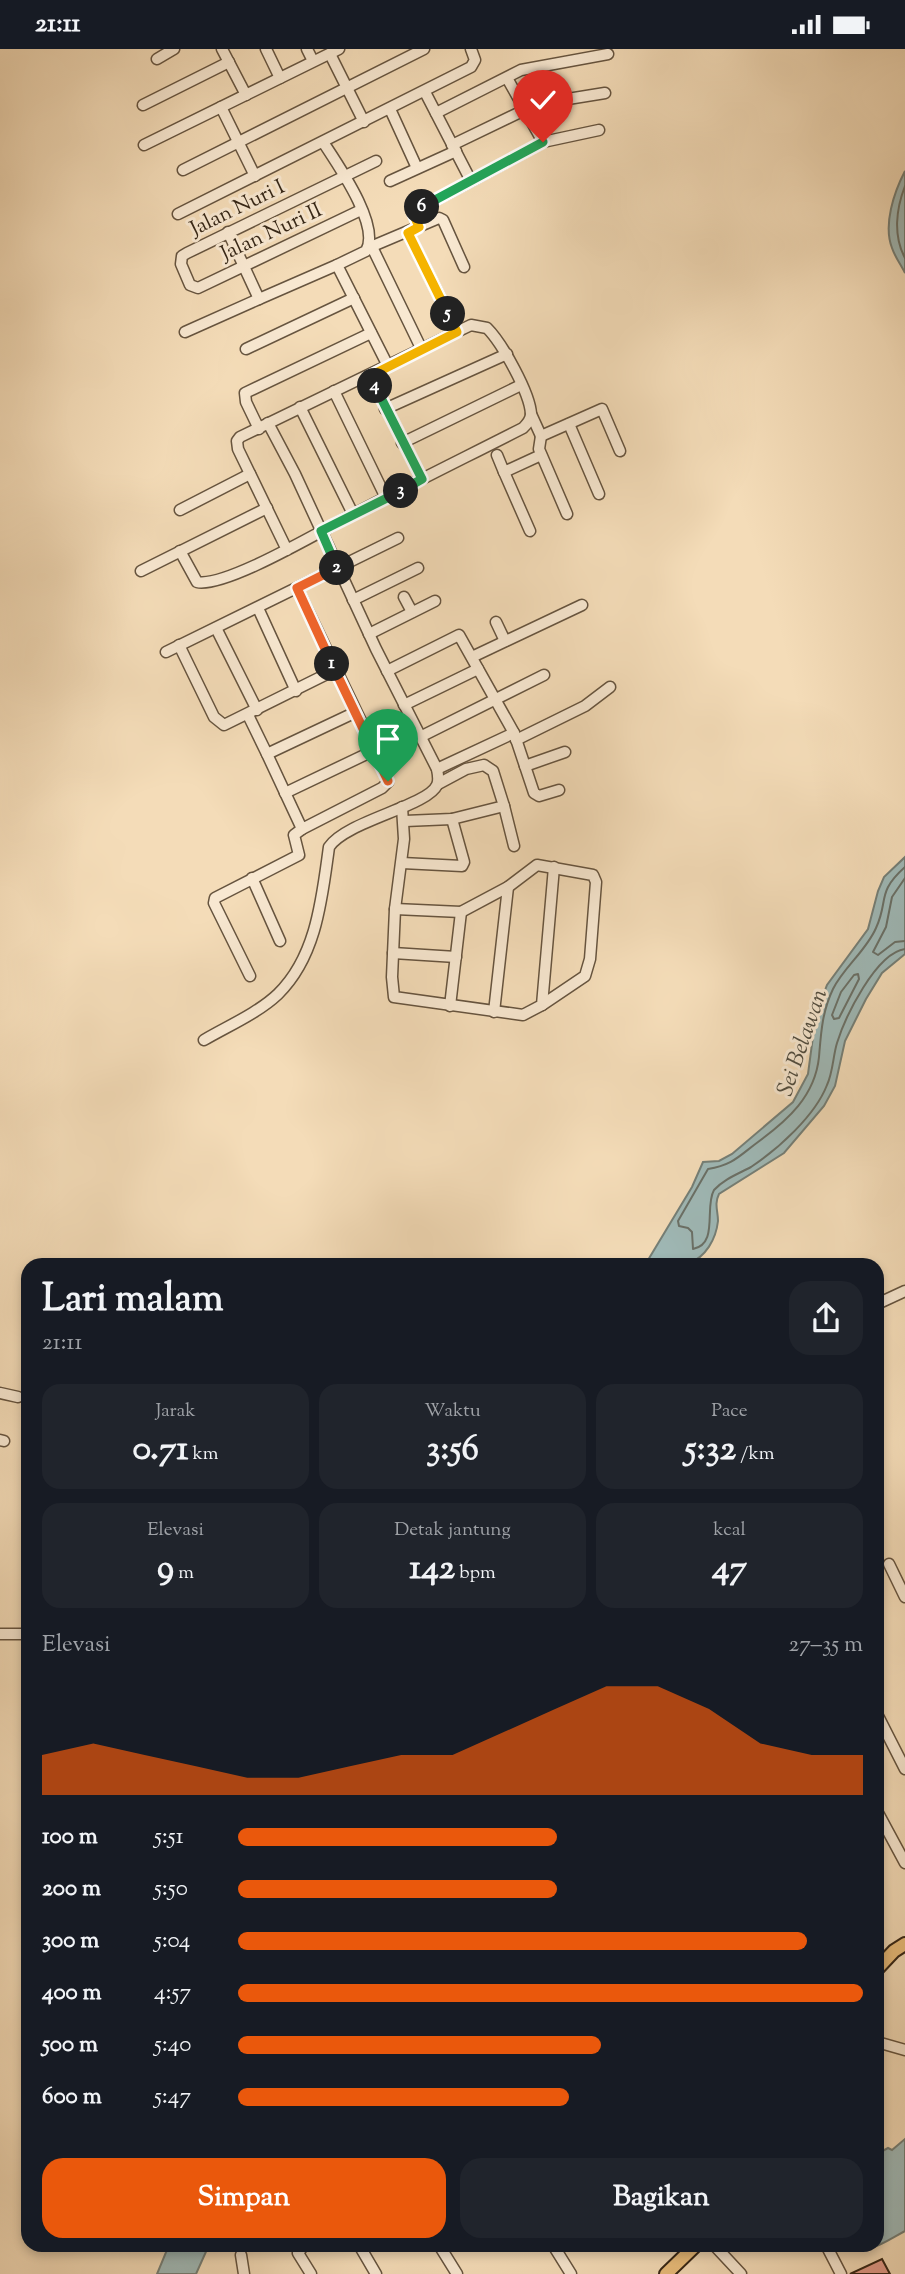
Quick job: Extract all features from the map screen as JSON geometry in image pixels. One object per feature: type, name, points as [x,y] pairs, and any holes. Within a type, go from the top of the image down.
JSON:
[{"type":"main road","points":[[884,1961],[905,1944]]},
{"type":"main road","points":[[668,2273],[689,2252]]},
{"type":"street","points":[[157,59],[174,49]]},
{"type":"street","points":[[222,49],[246,96]]},
{"type":"street","points":[[266,49],[280,78]]},
{"type":"street","points":[[307,49],[313,61]]},
{"type":"street","points":[[183,170],[424,49]]},
{"type":"street","points":[[178,214],[471,67],[475,61],[471,49]]},
{"type":"street","points":[[144,145],[334,52],[346,87],[364,122]]},
{"type":"street","points":[[436,113],[528,68],[608,54]]},
{"type":"street","points":[[143,105],[229,62]]},
{"type":"street","points":[[507,78],[543,142]]},
{"type":"street","points":[[425,92],[471,181]]},
{"type":"street","points":[[390,181],[542,102],[605,93]]},
{"type":"street","points":[[221,107],[255,176]]},
{"type":"street","points":[[390,109],[417,168]]},
{"type":"street","points":[[419,227],[413,212],[543,142],[598,130]]},
{"type":"street","points":[[323,142],[346,178],[370,233],[370,247],[421,348]]},
{"type":"street","name":"Jalan Nuri I","points":[[198,288],[191,287],[188,282],[181,264],[183,256],[376,161]]},
{"type":"street","name":"Jalan Nuri II","points":[[198,288],[361,210]]},
{"type":"street","points":[[185,332],[436,218],[443,220],[464,267]]},
{"type":"street","points":[[228,232],[259,299]]},
{"type":"street","points":[[408,233],[457,332]]},
{"type":"street","points":[[337,265],[388,366]]},
{"type":"street","points":[[246,349],[354,298]]},
{"type":"street","points":[[287,550],[238,449],[237,441],[300,407],[370,376],[471,325],[488,328],[507,353],[541,436]]},
{"type":"street","points":[[371,333],[245,393],[246,402],[263,426],[321,531],[387,671],[438,769],[438,784]]},
{"type":"street","points":[[385,409],[507,353]]},
{"type":"street","points":[[370,376],[422,479]]},
{"type":"street","points":[[402,443],[521,385]]},
{"type":"street","points":[[334,391],[386,498]]},
{"type":"street","points":[[300,407],[353,514]]},
{"type":"street","points":[[567,514],[541,455],[538,441],[541,436],[602,409],[620,451]]},
{"type":"street","points":[[180,551],[193,578],[197,582],[205,583],[287,550],[523,428],[529,422],[531,414]]},
{"type":"street","points":[[569,423],[599,494]]},
{"type":"street","points":[[497,455],[530,531]]},
{"type":"street","points":[[504,472],[541,455]]},
{"type":"street","points":[[180,510],[250,474]]},
{"type":"street","points":[[141,571],[267,508]]},
{"type":"street","points":[[166,652],[398,538]]},
{"type":"street","points":[[353,600],[418,568]]},
{"type":"street","points":[[250,976],[214,903],[219,895],[299,855],[294,835],[385,785],[388,778],[297,588]]},
{"type":"street","points":[[404,597],[412,612]]},
{"type":"street","points":[[369,634],[435,601]]},
{"type":"street","points":[[472,657],[582,605]]},
{"type":"street","points":[[258,608],[296,691]]},
{"type":"street","points":[[496,622],[505,641]]},
{"type":"street","points":[[216,628],[267,754],[302,829]]},
{"type":"street","points":[[387,671],[459,635],[498,700],[515,736],[536,796],[559,790]]},
{"type":"street","points":[[179,645],[220,725],[227,725],[335,670]]},
{"type":"street","points":[[404,705],[478,669]]},
{"type":"street","points":[[422,736],[544,675]]},
{"type":"street","points":[[438,769],[585,706],[610,687]]},
{"type":"street","points":[[267,754],[356,712]]},
{"type":"street","points":[[285,793],[375,750]]},
{"type":"street","points":[[525,766],[565,752]]},
{"type":"street","points":[[204,1040],[278,993],[299,965],[316,923],[329,847],[332,842],[355,827],[402,807],[466,769],[484,765],[493,772],[514,846]]},
{"type":"street","points":[[405,821],[452,819],[504,806]]},
{"type":"street","points":[[395,909],[461,912],[508,887],[533,866],[554,867],[593,875],[596,878],[590,959],[585,976],[581,982],[523,1015],[394,997],[395,909],[405,821],[402,807]]},
{"type":"street","points":[[402,863],[458,867],[464,864],[452,819]]},
{"type":"street","points":[[542,1005],[554,867]]},
{"type":"street","points":[[252,879],[280,941]]},
{"type":"street","points":[[494,1012],[508,887]]},
{"type":"street","points":[[450,1006],[461,912]]},
{"type":"street","points":[[393,953],[456,957]]},
{"type":"street","points":[[884,1301],[905,1291]]},
{"type":"street","points":[[0,1393],[18,1397]]},
{"type":"street","points":[[889,1564],[905,1597]]},
{"type":"street","points":[[0,1633],[21,1634]]},
{"type":"street","points":[[884,1728],[905,1769]]},
{"type":"street","points":[[884,1824],[905,1863]]},
{"type":"street","points":[[884,2044],[905,2050]]},
{"type":"street","points":[[299,2252],[311,2274]]},
{"type":"street","points":[[363,2252],[376,2274]]},
{"type":"street","points":[[443,2252],[457,2274]]},
{"type":"street","points":[[557,2252],[571,2274]]},
{"type":"street","points":[[721,2252],[741,2274]]},
{"type":"street","points":[[830,2252],[841,2274]]},
{"type":"street","points":[[241,2256],[244,2274]]},
{"type":"water","points":[[905,171],[905,273],[892,248],[889,219]]},
{"type":"water","name":"Sei Belawan","points":[[905,857],[905,954],[882,973],[866,999],[845,1041],[835,1086],[824,1106],[784,1153],[719,1194],[715,1234],[700,1257],[649,1258],[692,1187],[703,1162],[719,1161],[732,1154],[793,1102],[808,1074],[816,1014],[827,985],[868,929],[884,877]]},
{"type":"water","points":[[905,2139],[905,2231],[884,2242],[884,2150],[892,2150]]},
{"type":"water","points":[[166,2252],[206,2252],[196,2274],[157,2274]]},
{"type":"building","points":[[882,2259],[890,2274],[850,2274]]},
{"type":"route","points":[[388,781],[297,588],[337,568],[321,531],[422,479],[370,376],[457,332],[408,233],[419,227],[413,212],[543,142]]}]
